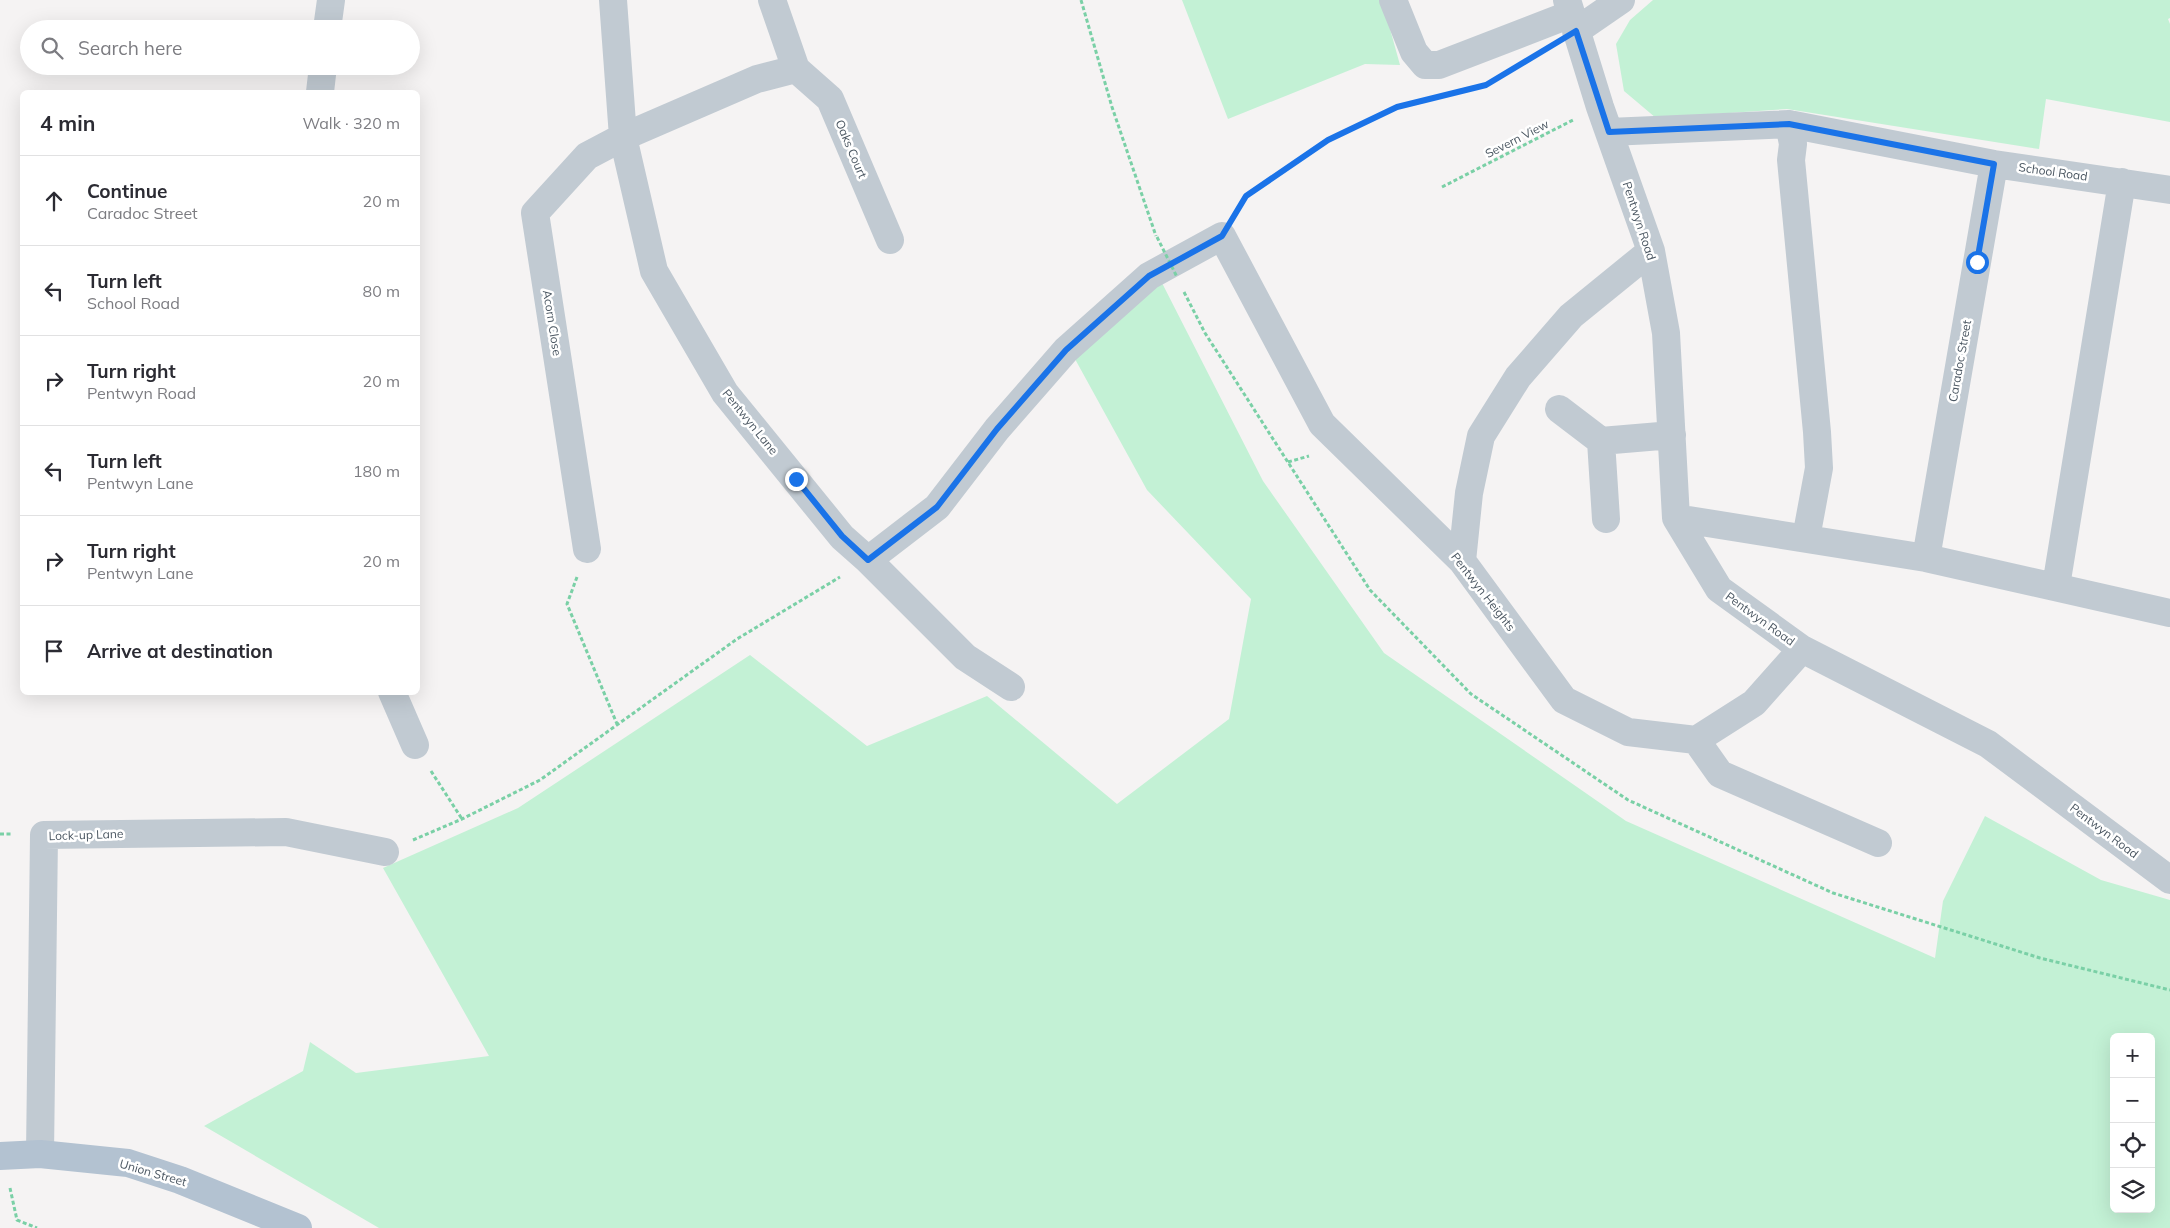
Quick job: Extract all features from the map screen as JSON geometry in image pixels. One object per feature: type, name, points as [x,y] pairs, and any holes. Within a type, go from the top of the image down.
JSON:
[{"type":"main road","name":"Union Street","points":[[1,1156],[40,1154],[128,1163],[180,1180],[298,1228]]},
{"type":"street","points":[[328,20],[330,0]]},
{"type":"street","name":"Pentwyn Lane","points":[[613,0],[623,137],[654,271],[725,393],[842,536],[965,656],[1011,687]]},
{"type":"street","name":"Oaks Court","points":[[772,0],[796,69],[830,100],[890,240]]},
{"type":"street","points":[[1393,0],[1414,52],[1425,65],[1439,65],[1571,15],[1621,0]]},
{"type":"street","name":"Pentwyn Road","points":[[1571,15],[1600,106],[1651,251],[1666,333],[1676,518],[1719,589],[1802,649],[1988,744],[2170,880]]},
{"type":"street","points":[[623,137],[757,78],[796,69]]},
{"type":"street","points":[[320,90],[322,75]]},
{"type":"street","points":[[1789,124],[1793,144],[1791,160],[1819,468],[1806,538]]},
{"type":"street","name":"School Road","points":[[1609,132],[1789,124],[1994,164],[2170,190]]},
{"type":"street","name":"Acorn Close","points":[[587,549],[535,213],[587,156],[623,137]]},
{"type":"street","name":"Caradoc Street","points":[[1926,558],[1994,164]]},
{"type":"street","points":[[2056,586],[2122,182]]},
{"type":"street","points":[[868,560],[937,507],[997,429],[1066,350],[1149,276],[1222,236]]},
{"type":"street","name":"Pentwyn Heights","points":[[1222,236],[1322,424],[1462,561],[1564,700],[1628,732],[1696,740]]},
{"type":"street","points":[[1462,561],[1469,493],[1481,436],[1518,377],[1572,316],[1651,251]]},
{"type":"street","points":[[1560,409],[1601,441],[1672,435]]},
{"type":"street","points":[[1601,441],[1606,518]]},
{"type":"street","points":[[1676,518],[1926,558],[2170,612]]},
{"type":"street","points":[[1802,649],[1754,703],[1696,740],[1720,774],[1878,843]]},
{"type":"street","points":[[393,695],[415,745]]},
{"type":"street","name":"Lock-up Lane","points":[[40,1154],[44,835],[286,832],[385,852]]},
{"type":"path","points":[[1081,0],[1112,107],[1156,237],[1177,277]]},
{"type":"path","points":[[1467,90],[1486,85],[1502,75]]},
{"type":"path","points":[[1222,236],[1246,196],[1328,140],[1397,107],[1438,97]]},
{"type":"path","name":"Severn View","points":[[1442,187],[1600,106]]},
{"type":"path","points":[[587,549],[567,604],[617,724]]},
{"type":"path","points":[[385,852],[462,819],[540,780],[737,639],[868,560]]},
{"type":"path","points":[[415,745],[462,819]]},
{"type":"path","points":[[1,1156],[17,1220],[37,1228]]},
{"type":"green space","points":[[1182,0],[1382,0],[1400,65],[1365,64],[1228,119]]},
{"type":"green space","points":[[1653,0],[2170,0],[2170,18],[2168,19],[2170,24],[2170,122],[2046,99],[2039,149],[1787,109],[1656,118],[1624,91],[1616,44],[1630,20]]},
{"type":"green space","points":[[1161,281],[1263,481],[1384,653],[1626,821],[1935,958],[1943,901],[1985,816],[2101,880],[2170,900],[2170,1228],[379,1228],[204,1126],[303,1071],[310,1042],[356,1073],[489,1056],[383,868],[518,808],[750,655],[867,746],[987,696],[1117,804],[1229,719],[1251,599],[1147,490],[1075,359]]},
{"type":"route","points":[[796,479],[842,536],[868,560],[937,507],[997,429],[1066,350],[1149,276],[1202,245],[1222,236],[1246,196],[1328,140],[1397,107],[1486,85],[1576,31],[1609,132],[1789,124],[1994,164],[1977,262]]}]
